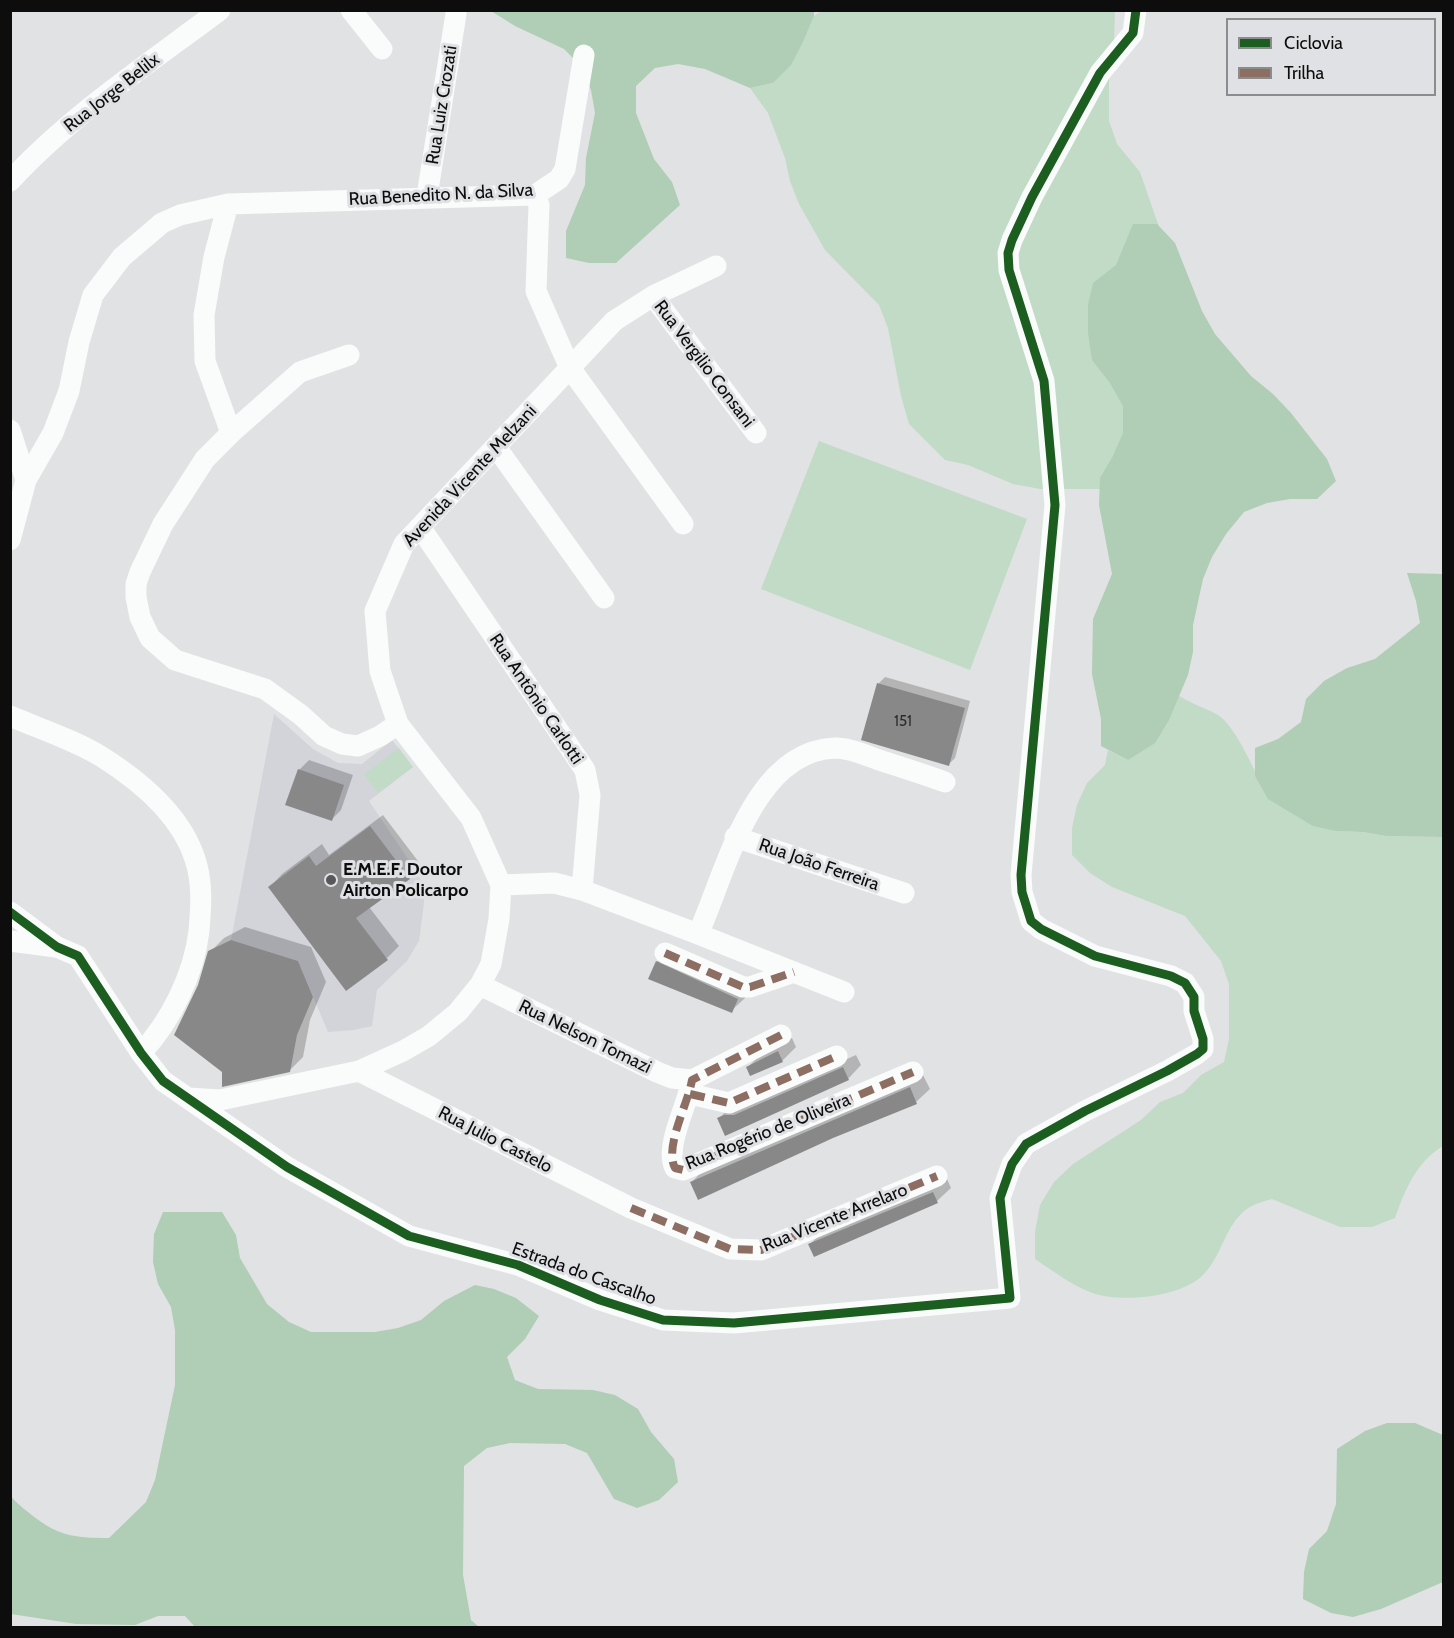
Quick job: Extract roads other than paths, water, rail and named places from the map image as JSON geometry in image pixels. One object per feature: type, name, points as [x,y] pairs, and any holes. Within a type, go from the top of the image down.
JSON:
[{"type":"street","name":"Rua Jorge Belilx","points":[[10,182],[32,159],[99,101],[220,10]]},
{"type":"street","points":[[351,10],[382,50]]},
{"type":"street","name":"Estrada do Cascalho","points":[[57,947],[78,956],[85,964],[141,1053],[163,1081],[287,1167],[409,1236],[518,1265],[600,1300],[663,1320],[734,1323],[1010,1298],[1000,1198],[1012,1164],[1026,1144],[1085,1111],[1167,1071],[1203,1049],[1203,1039],[1194,1011],[1194,997],[1185,983],[1171,976],[1095,956],[1041,929],[1031,921],[1022,892],[1021,875],[1055,505],[1044,381],[1009,270],[1008,253],[1032,196],[1100,73],[1133,33],[1136,10]]},
{"type":"street","name":"Rua Luiz Crozati","points":[[428,196],[456,14]]},
{"type":"street","name":"Rua Benedito N. da Silva","points":[[10,540],[26,480],[53,433],[69,391],[79,342],[93,295],[122,257],[162,223],[180,215],[228,204],[428,196],[536,195],[559,179],[565,169],[584,55]]},
{"type":"street","points":[[536,195],[539,205],[536,291],[570,368],[683,524]]},
{"type":"street","points":[[228,204],[214,257],[204,315],[205,361],[231,433]]},
{"type":"street","name":"Avenida Vicente Melzani","points":[[188,1098],[220,1100],[359,1071],[429,1036],[458,1012],[480,985],[491,964],[499,919],[501,885],[471,818],[398,724],[380,671],[375,611],[404,544],[614,321],[652,296],[716,266]]},
{"type":"street","name":"Rua Vergilio Consani","points":[[652,296],[756,433]]},
{"type":"street","points":[[349,355],[300,372],[205,459],[163,524],[140,572],[136,584],[136,597],[140,617],[150,638],[175,660],[265,689],[301,715],[324,736],[342,744],[358,746],[380,736],[398,724]]},
{"type":"street","points":[[10,430],[26,480]]},
{"type":"street","points":[[496,447],[604,598]]},
{"type":"street","name":"Rua Antônio Carlotti","points":[[420,527],[585,770],[590,795],[582,890]]},
{"type":"street","points":[[10,716],[100,756],[136,781],[176,820],[195,859],[202,897],[193,961],[180,994],[157,1036],[141,1053]]},
{"type":"street","points":[[698,934],[735,837],[771,781],[797,758],[835,748],[853,751],[945,782]]},
{"type":"street","name":"Rua João Ferreira","points":[[735,837],[904,893]]},
{"type":"street","points":[[501,885],[554,883],[582,890],[844,992]]},
{"type":"street","points":[[10,912],[57,947]]},
{"type":"street","points":[[10,941],[57,947]]},
{"type":"street","points":[[665,952],[743,987],[750,987],[794,972]]},
{"type":"street","name":"Rua Nelson Tomazi","points":[[480,985],[657,1072],[729,1103],[837,1056]]},
{"type":"street","points":[[691,1087],[781,1035]]},
{"type":"street","name":"Rua Julio Castelo","points":[[359,1071],[631,1208]]},
{"type":"street","name":"Rua Rogério de Oliveira","points":[[691,1087],[672,1147],[671,1161],[675,1168],[683,1170],[912,1072]]},
{"type":"street","name":"Rua Vicente Arrelaro","points":[[631,1208],[730,1249],[762,1250],[937,1176]]},
{"type":"place","name":"E.M.E.F. Doutor Airton Policarpo","points":[[331,880]]}]
